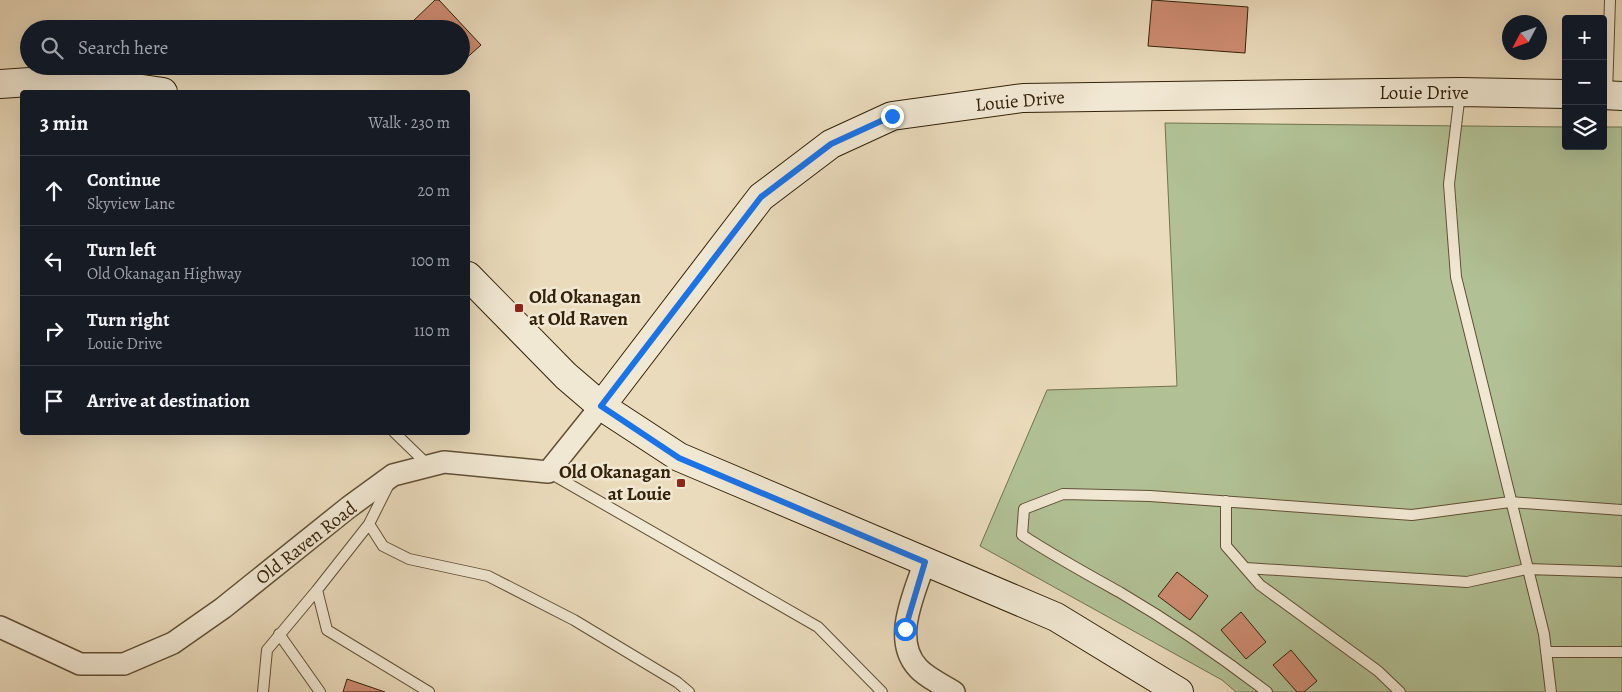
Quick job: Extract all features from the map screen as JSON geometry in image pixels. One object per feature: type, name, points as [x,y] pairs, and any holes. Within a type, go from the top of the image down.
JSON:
[{"type":"street","points":[[0,84],[74,79],[149,90]]},
{"type":"street","name":"Louie Drive","points":[[601,406],[761,197],[831,144],[892,116],[1023,98],[1460,92],[1562,94]]},
{"type":"street","points":[[470,278],[561,372],[601,406],[679,458],[1056,617],[1179,692]]},
{"type":"street","points":[[548,472],[601,406]]},
{"type":"street","name":"Old Raven Road","points":[[0,628],[80,664],[124,664],[173,643],[216,613],[393,475],[444,462],[548,472]]},
{"type":"street","points":[[925,562],[905,629],[908,650],[918,668],[954,692]]},
{"type":"lane","points":[[1610,0],[1611,95]]},
{"type":"lane","points":[[1460,92],[1449,184],[1456,277],[1544,634],[1551,692]]},
{"type":"lane","points":[[397,435],[428,465]]},
{"type":"lane","points":[[548,472],[818,627],[882,692]]},
{"type":"lane","points":[[263,692],[267,650],[369,524],[393,475]]},
{"type":"lane","points":[[1267,692],[1214,652],[1121,594],[1055,557],[1022,535],[1024,509],[1063,494],[1150,496],[1412,515],[1510,502],[1622,510]]},
{"type":"lane","points":[[1226,501],[1226,546],[1260,585],[1378,671],[1400,692]]},
{"type":"lane","points":[[369,524],[383,546],[409,559],[488,576],[574,620],[677,682],[688,692]]},
{"type":"lane","points":[[1246,568],[1467,582],[1527,569],[1622,572]]},
{"type":"lane","points":[[316,590],[327,630],[429,692]]},
{"type":"lane","points":[[280,634],[320,692]]},
{"type":"lane","points":[[1546,652],[1622,652]]},
{"type":"green space","points":[[1165,123],[1562,127],[1562,150],[1607,150],[1607,127],[1622,127],[1622,692],[1236,692],[1222,680],[980,546],[1047,390],[1177,386]]},
{"type":"building","points":[[435,0],[439,0],[458,20],[414,20]]},
{"type":"building","points":[[1152,0],[1248,7],[1245,53],[1148,46]]},
{"type":"building","points":[[470,33],[481,45],[470,55]]},
{"type":"building","points":[[1177,572],[1208,596],[1190,620],[1158,596]]},
{"type":"building","points":[[1241,612],[1266,642],[1246,659],[1221,630]]},
{"type":"building","points":[[1291,650],[1317,681],[1304,692],[1297,692],[1273,665]]},
{"type":"building","points":[[347,679],[385,692],[343,692]]},
{"type":"place","name":"Old Okanagan at Old Raven","points":[[519,308]]},
{"type":"place","name":"Old Okanagan at Louie","points":[[681,483]]},
{"type":"route","points":[[892,116],[831,144],[761,197],[601,406],[679,458],[925,562],[905,629]]}]
